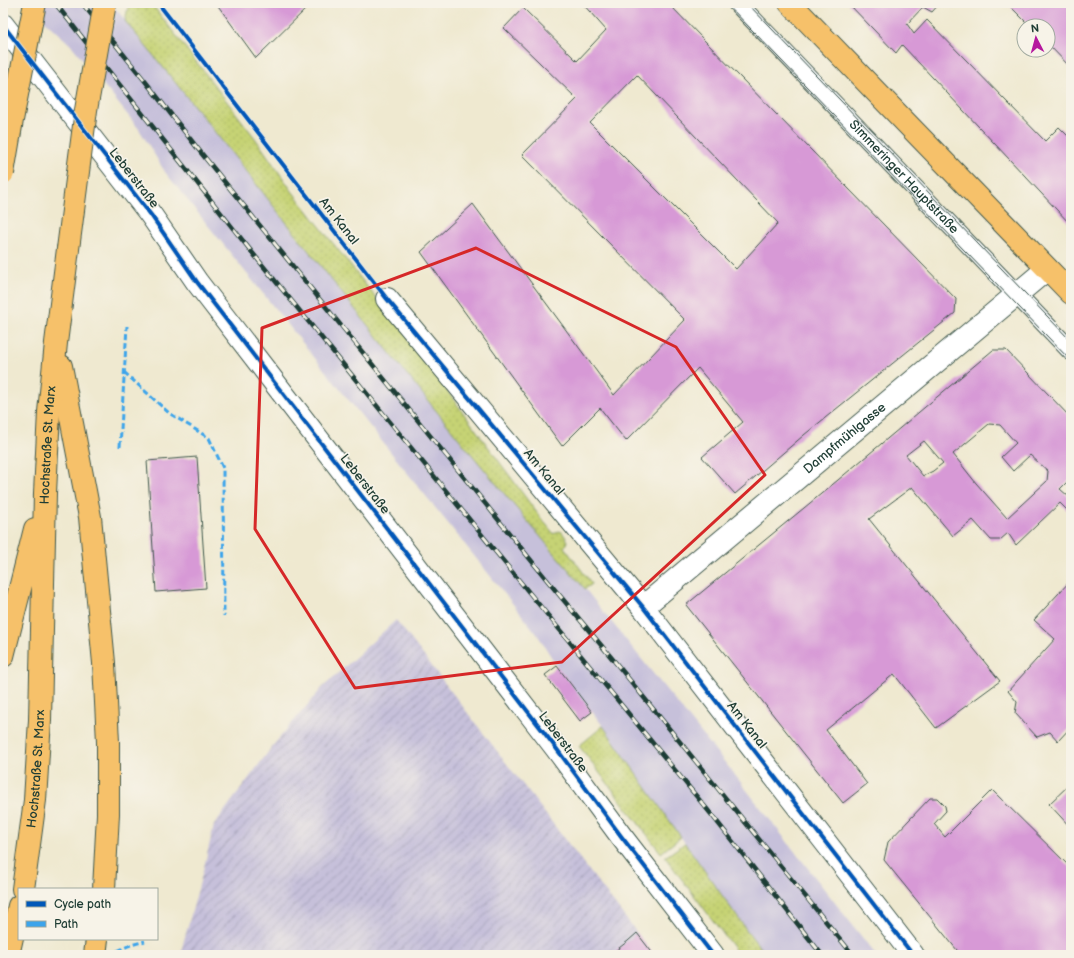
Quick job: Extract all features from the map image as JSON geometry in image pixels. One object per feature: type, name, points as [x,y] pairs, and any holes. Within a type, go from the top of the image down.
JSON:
[{"type":"main road","points":[[3,173],[35,3]]},
{"type":"main road","name":"Hochstraße St. Marx","points":[[23,888],[35,800],[39,734],[45,493],[49,412],[56,343],[86,110],[105,3]]},
{"type":"main road","points":[[790,3],[1071,293]]},
{"type":"main road","points":[[56,343],[90,517],[104,663],[108,742],[108,814],[104,888]]},
{"type":"main road","points":[[3,656],[45,493]]},
{"type":"main road","points":[[8,955],[18,910]]},
{"type":"main road","points":[[95,955],[97,940]]},
{"type":"street","name":"Leberstraße","points":[[3,25],[151,215],[197,282],[713,955]]},
{"type":"street","name":"Dampfmühlgasse","points":[[643,607],[1047,269]]},
{"type":"street","name":"Am Kanal","points":[[387,299],[643,607],[913,955]]},
{"type":"lane","name":"Simmeringer Hauptstraße","points":[[737,3],[1071,351]]},
{"type":"highlighted area","points":[[476,248],[676,347],[765,475],[562,662],[355,688],[255,529],[262,328]]},
{"type":"shaded area","points":[[29,3],[111,3],[411,379],[585,589],[731,770],[876,955],[766,955],[748,932],[603,726],[557,666],[537,634],[165,172],[139,129],[72,46],[40,17]]},
{"type":"shaded area","points":[[396,620],[654,955],[180,955],[214,825],[275,743],[323,687]]},
{"type":"green space","points":[[129,3],[151,3],[255,138],[292,191],[384,308],[441,374],[437,377],[540,517],[554,534],[559,531],[562,532],[568,541],[564,547],[592,584],[585,589],[503,493],[339,290],[187,97],[125,21]]},
{"type":"green space","points":[[603,726],[681,837],[661,853],[579,746]]},
{"type":"green space","points":[[685,843],[766,955],[739,955],[665,857]]},
{"type":"building","points":[[216,3],[312,3],[256,58]]},
{"type":"building","points":[[582,3],[668,3],[956,299],[955,313],[804,435],[735,494],[702,457],[743,422],[698,368],[626,441],[600,408],[562,446],[421,252],[473,204],[614,395],[685,320],[522,155],[577,99],[504,28],[523,8],[577,61],[606,30]],"holes":[[[637,75],[778,223],[736,269],[590,123]]]},
{"type":"building","points":[[848,3],[940,3],[932,12],[923,7],[907,24],[914,34],[927,20],[1045,141],[1059,127],[1071,139],[1071,225],[902,45],[896,53]]},
{"type":"building","points":[[1007,3],[1071,3],[1071,68],[1056,52],[1056,18],[1022,18]]},
{"type":"building","points":[[993,350],[1006,350],[1071,418],[1071,478],[1060,489],[1068,496],[1071,493],[1071,514],[1060,503],[1016,545],[1008,533],[1000,540],[991,540],[973,520],[953,536],[912,487],[869,519],[1000,681],[936,728],[894,674],[826,730],[867,784],[843,803],[686,605]],"holes":[[[989,424],[1000,425],[1016,443],[1001,457],[1013,471],[1030,455],[1048,471],[1047,481],[1007,518],[953,454]],[[924,441],[943,463],[933,471],[923,476],[906,455]]]},
{"type":"building","points":[[197,457],[206,588],[156,592],[147,461]]},
{"type":"building","points":[[1071,580],[1071,727],[1058,741],[1050,732],[1037,737],[1015,713],[1017,702],[1008,691],[1055,639],[1034,620]]},
{"type":"building","points":[[557,666],[592,712],[580,721],[545,675]]},
{"type":"building","points":[[1071,783],[1071,828],[1049,804]]},
{"type":"building","points":[[992,790],[1071,868],[1071,955],[961,955],[884,860],[888,842],[930,798],[937,798],[945,806],[946,811],[934,824],[945,837]]},
{"type":"building","points":[[637,933],[654,955],[610,955],[628,941]]},
{"type":"tram line","points":[[726,3],[1071,361]]},
{"type":"tram line","points":[[747,3],[1071,341]]},
{"type":"railway","points":[[55,3],[251,251],[711,814],[822,955]]},
{"type":"railway","points":[[82,3],[202,154],[853,955]]},
{"type":"marked path","points":[[120,447],[127,326]]},
{"type":"marked path","points":[[124,372],[169,413],[209,438],[223,468],[224,616]]},
{"type":"marked path","points":[[109,955],[128,946],[145,941]]},
{"type":"cycle path","points":[[158,3],[387,299],[643,607],[913,955]]},
{"type":"cycle path","points":[[3,25],[151,215],[197,282],[556,748],[621,836],[713,955]]}]
